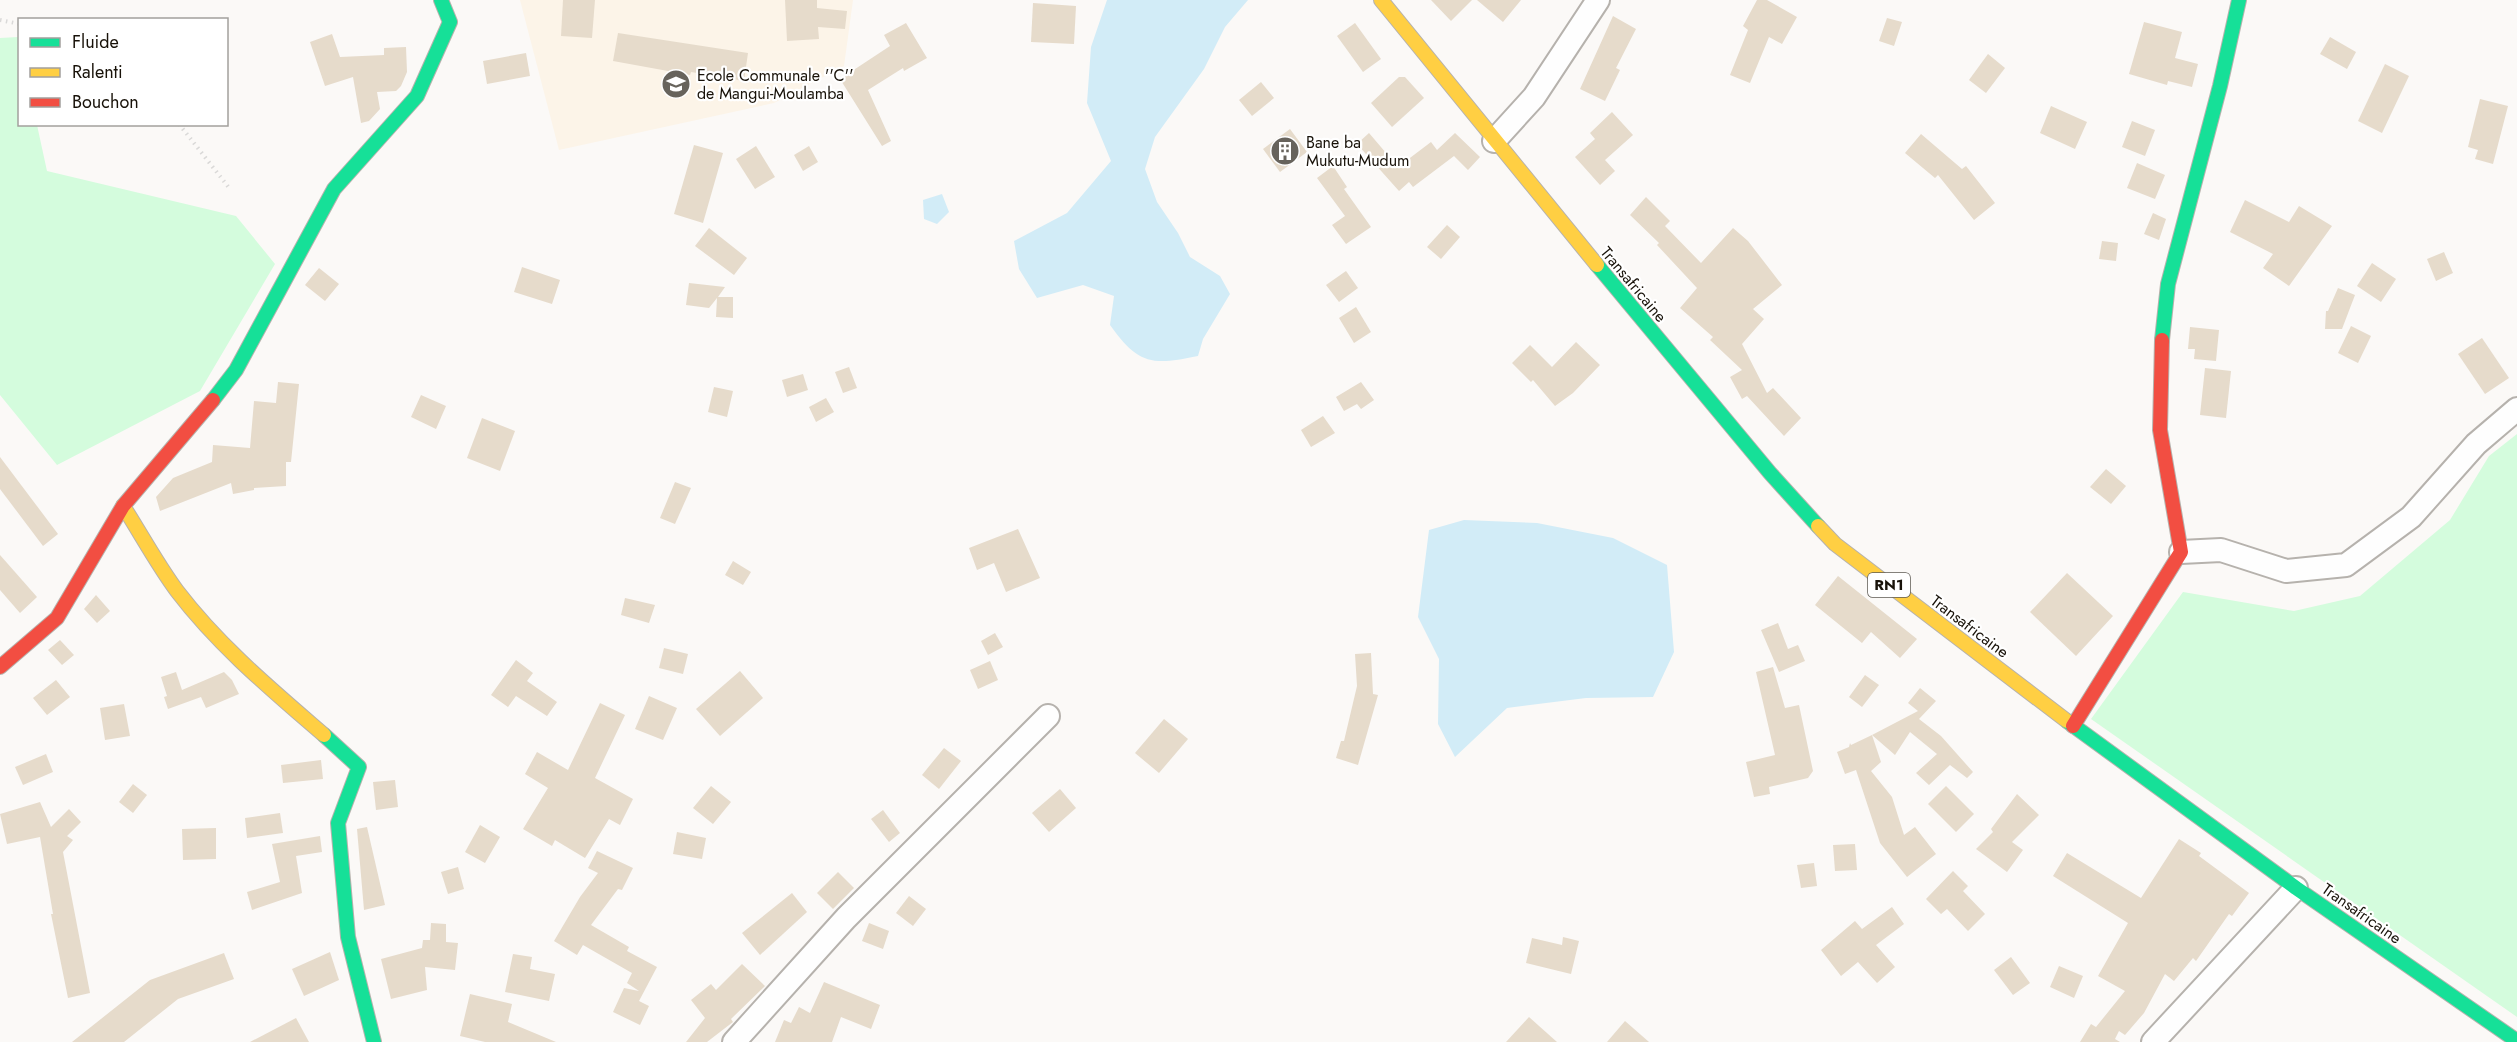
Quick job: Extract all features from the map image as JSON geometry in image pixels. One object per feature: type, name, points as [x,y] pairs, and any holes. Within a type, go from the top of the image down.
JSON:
[{"type":"main road","points":[[0,667],[57,618],[123,506],[198,420],[236,370],[334,189],[417,96],[450,22],[441,0]]},
{"type":"main road","name":"Transafricaine","points":[[1381,0],[1410,33],[1494,141],[1770,473],[1835,544],[2073,726],[2296,888],[2517,1041]]},
{"type":"main road","points":[[2073,726],[2181,552],[2160,430],[2160,353],[2168,284],[2220,86],[2239,0]]},
{"type":"main road","points":[[123,506],[185,602],[252,674],[306,717],[358,768],[338,823],[348,937],[374,1042]]},
{"type":"street","points":[[1494,141],[1534,98],[1598,0]]},
{"type":"street","points":[[2181,552],[2221,550],[2286,571],[2346,565],[2410,518],[2476,444],[2517,409]]},
{"type":"street","points":[[734,1042],[846,918],[1048,716]]},
{"type":"street","points":[[2153,1042],[2296,888]]},
{"type":"path","points":[[0,20],[18,24]]},
{"type":"path","points":[[181,126],[230,189]]},
{"type":"shaded area","name":"Ecole Communale ''C'' de Mangui-Moulamba","points":[[520,0],[853,0],[844,66],[774,103],[559,150]]},
{"type":"green space","points":[[18,37],[18,126],[37,126],[47,171],[236,216],[275,264],[200,391],[57,465],[0,395],[0,38]]},
{"type":"green space","points":[[2517,434],[2517,1017],[2091,719],[2183,592],[2294,611],[2360,596],[2450,520],[2489,456]]},
{"type":"water","points":[[1107,0],[1248,0],[1225,27],[1204,69],[1155,137],[1145,169],[1157,202],[1178,233],[1190,257],[1220,276],[1230,294],[1203,339],[1198,356],[1157,361],[1138,355],[1129,348],[1110,325],[1114,296],[1083,285],[1037,298],[1019,269],[1014,241],[1067,213],[1111,161],[1087,103],[1091,47]]},
{"type":"water","points":[[942,194],[949,212],[937,224],[924,219],[923,200]]},
{"type":"water","points":[[1464,520],[1537,523],[1613,538],[1667,565],[1674,652],[1653,697],[1586,698],[1507,708],[1455,757],[1438,724],[1439,659],[1418,617],[1429,530]]},
{"type":"building","points":[[563,0],[595,0],[592,38],[561,36]]},
{"type":"building","points":[[785,0],[817,0],[817,8],[847,11],[845,29],[818,27],[819,39],[787,41]]},
{"type":"building","points":[[1431,0],[1472,0],[1451,21]]},
{"type":"building","points":[[1477,0],[1521,0],[1503,22]]},
{"type":"building","points":[[1757,0],[1767,0],[1797,17],[1782,44],[1769,37],[1750,83],[1730,75],[1748,30],[1743,26]]},
{"type":"building","points":[[1033,3],[1076,6],[1074,44],[1031,42]]},
{"type":"building","points":[[1613,16],[1636,29],[1616,68],[1620,70],[1605,101],[1580,89]]},
{"type":"building","points":[[1887,18],[1902,22],[1894,46],[1879,41]]},
{"type":"building","points":[[2144,22],[2182,32],[2175,58],[2198,64],[2192,87],[2168,81],[2167,85],[2129,74]]},
{"type":"building","points":[[906,23],[927,58],[904,71],[903,68],[868,90],[891,141],[882,146],[840,79],[890,46],[884,35]]},
{"type":"building","points":[[1355,23],[1381,59],[1363,72],[1337,36]]},
{"type":"building","points":[[618,33],[748,53],[744,81],[691,72],[690,75],[613,61]]},
{"type":"building","points":[[332,34],[340,57],[384,55],[384,48],[406,47],[407,72],[401,86],[396,91],[377,92],[380,109],[369,121],[361,123],[353,77],[325,86],[310,42]]},
{"type":"building","points":[[2330,37],[2356,52],[2347,69],[2320,54]]},
{"type":"building","points":[[526,53],[530,76],[487,84],[483,61]]},
{"type":"building","points":[[1988,54],[2005,68],[1986,93],[1969,80]]},
{"type":"building","points":[[2385,64],[2409,76],[2382,133],[2358,121]]},
{"type":"building","points":[[1399,77],[1405,77],[1424,98],[1392,127],[1371,103]]},
{"type":"building","points":[[1261,82],[1274,98],[1252,116],[1239,100]]},
{"type":"building","points":[[2480,99],[2508,106],[2493,164],[2475,159],[2478,150],[2468,147]]},
{"type":"building","points":[[2051,106],[2087,122],[2075,149],[2040,133]]},
{"type":"building","points":[[1612,112],[1633,135],[1605,160],[1615,171],[1600,185],[1575,157],[1595,139],[1590,133]]},
{"type":"building","points":[[2132,121],[2155,130],[2145,156],[2122,147]]},
{"type":"building","name":"Bane ba Mukutu-Mudum","points":[[1290,129],[1307,152],[1280,172],[1263,149]]},
{"type":"building","points":[[1369,133],[1398,167],[1431,142],[1437,150],[1455,133],[1480,157],[1468,170],[1454,156],[1413,187],[1409,182],[1399,191],[1357,144]]},
{"type":"building","points":[[1921,134],[1962,169],[1966,166],[1995,203],[1974,220],[1938,175],[1935,178],[1905,153]]},
{"type":"building","points":[[694,145],[723,153],[703,223],[674,214]]},
{"type":"building","points":[[756,146],[775,177],[755,189],[736,159]]},
{"type":"building","points":[[809,146],[818,162],[803,171],[794,155]]},
{"type":"building","points":[[2137,163],[2165,175],[2155,199],[2127,188]]},
{"type":"building","points":[[1333,166],[1347,187],[1344,189],[1371,227],[1346,244],[1332,225],[1345,216],[1317,178]]},
{"type":"building","points":[[1646,197],[1670,221],[1665,226],[1701,263],[1733,228],[1748,241],[1782,285],[1753,309],[1764,319],[1742,344],[1767,393],[1773,388],[1801,418],[1784,436],[1747,396],[1742,399],[1730,377],[1742,370],[1710,340],[1713,337],[1680,308],[1697,288],[1657,245],[1659,243],[1630,215]]},
{"type":"building","points":[[2245,200],[2289,222],[2299,206],[2332,226],[2289,286],[2263,268],[2273,254],[2230,232]]},
{"type":"building","points":[[2153,213],[2166,219],[2159,240],[2144,234]]},
{"type":"building","points":[[1447,225],[1460,237],[1441,259],[1427,247]]},
{"type":"building","points":[[709,228],[747,258],[734,275],[695,246]]},
{"type":"building","points":[[2102,241],[2118,243],[2116,261],[2099,259]]},
{"type":"building","points":[[2444,252],[2453,273],[2436,281],[2427,259]]},
{"type":"building","points":[[2372,263],[2396,279],[2381,302],[2357,286]]},
{"type":"building","points":[[522,267],[560,280],[552,304],[514,292]]},
{"type":"building","points":[[319,268],[339,284],[325,301],[305,285]]},
{"type":"building","points":[[1346,271],[1358,288],[1339,302],[1326,285]]},
{"type":"building","points":[[689,283],[725,287],[718,297],[733,297],[733,318],[716,317],[717,298],[709,308],[686,305]]},
{"type":"building","points":[[2338,288],[2355,295],[2342,329],[2325,329],[2326,311]]},
{"type":"building","points":[[1356,307],[1371,332],[1354,343],[1339,318]]},
{"type":"building","points":[[2351,326],[2371,336],[2358,363],[2338,353]]},
{"type":"building","points":[[2190,327],[2219,330],[2216,361],[2194,359],[2195,349],[2188,349]]},
{"type":"building","points":[[2482,338],[2509,378],[2485,394],[2458,354]]},
{"type":"building","points":[[1576,342],[1600,365],[1573,393],[1555,406],[1533,380],[1531,382],[1512,363],[1530,345],[1552,367]]},
{"type":"building","points":[[849,367],[857,388],[843,393],[835,372]]},
{"type":"building","points":[[2205,368],[2231,371],[2226,418],[2200,415]]},
{"type":"building","points":[[803,374],[808,390],[787,397],[782,380]]},
{"type":"building","points":[[278,382],[299,384],[291,462],[286,462],[286,486],[254,488],[254,490],[233,494],[231,483],[160,511],[156,497],[173,478],[212,462],[213,445],[250,448],[254,401],[276,403]]},
{"type":"building","points":[[1361,382],[1374,400],[1361,409],[1357,404],[1344,411],[1336,397]]},
{"type":"building","points":[[714,387],[733,391],[727,417],[708,412]]},
{"type":"building","points":[[421,395],[446,406],[436,429],[411,417]]},
{"type":"building","points":[[826,398],[834,412],[816,422],[809,407]]},
{"type":"building","points":[[1323,416],[1335,433],[1311,447],[1301,430]]},
{"type":"building","points":[[482,418],[515,431],[500,471],[467,458]]},
{"type":"building","points":[[0,457],[58,534],[43,546],[0,489]]},
{"type":"building","points":[[2106,469],[2126,486],[2111,504],[2090,487]]},
{"type":"building","points":[[675,482],[691,488],[675,524],[660,518]]},
{"type":"building","points":[[1018,529],[1040,578],[1006,592],[994,563],[977,570],[969,548]]},
{"type":"building","points":[[0,555],[37,597],[20,613],[0,590]]},
{"type":"building","points":[[733,561],[751,572],[743,585],[725,575]]},
{"type":"building","points":[[2067,573],[2113,616],[2076,656],[2030,612]]},
{"type":"building","points":[[1838,576],[1917,639],[1900,658],[1871,632],[1862,643],[1815,605]]},
{"type":"building","points":[[96,595],[110,611],[97,623],[84,609]]},
{"type":"building","points":[[625,598],[655,605],[649,623],[621,615]]},
{"type":"building","points":[[1778,623],[1788,649],[1798,645],[1805,661],[1779,672],[1761,630]]},
{"type":"building","points":[[995,633],[1003,647],[988,655],[981,641]]},
{"type":"building","points":[[60,640],[74,655],[62,665],[48,650]]},
{"type":"building","points":[[664,648],[688,654],[683,674],[659,668]]},
{"type":"building","points":[[1371,653],[1373,694],[1378,695],[1358,765],[1336,758],[1341,741],[1344,741],[1357,686],[1355,654]]},
{"type":"building","points":[[516,660],[533,673],[527,681],[557,702],[547,716],[516,696],[508,707],[491,695]]},
{"type":"building","points":[[990,661],[998,680],[978,689],[970,670]]},
{"type":"building","points":[[1773,667],[1785,708],[1799,705],[1813,771],[1808,778],[1769,787],[1770,794],[1754,797],[1746,762],[1775,755],[1756,672]]},
{"type":"building","points":[[740,671],[763,698],[720,736],[696,709]]},
{"type":"building","points":[[176,672],[182,690],[224,672],[232,680],[239,694],[206,708],[201,697],[168,709],[164,697],[167,696],[161,677]]},
{"type":"building","points":[[1865,675],[1879,685],[1862,707],[1849,697]]},
{"type":"building","points":[[56,680],[70,697],[47,715],[33,698]]},
{"type":"building","points":[[1920,688],[1936,701],[1919,719],[1941,736],[1973,772],[1967,778],[1950,765],[1929,785],[1916,773],[1937,754],[1910,732],[1895,755],[1872,735],[1918,711],[1908,703]]},
{"type":"building","points":[[649,696],[677,708],[663,740],[635,729]]},
{"type":"building","points":[[600,703],[625,715],[595,778],[633,799],[620,825],[609,819],[585,858],[555,840],[552,846],[523,829],[548,788],[525,774],[537,752],[568,770]]},
{"type":"building","points":[[124,704],[130,736],[105,740],[100,708]]},
{"type":"building","points":[[1164,719],[1188,739],[1159,773],[1135,753]]},
{"type":"building","points":[[1872,735],[1881,762],[1871,771],[1892,797],[1904,835],[1915,827],[1936,854],[1907,877],[1880,843],[1856,770],[1845,774],[1837,752],[1849,747],[1850,743],[1851,745]]},
{"type":"building","points":[[944,748],[961,761],[939,789],[922,775]]},
{"type":"building","points":[[46,754],[53,772],[23,785],[15,767]]},
{"type":"building","points":[[321,760],[323,779],[283,783],[281,765]]},
{"type":"building","points":[[395,780],[398,807],[376,810],[373,782]]},
{"type":"building","points":[[133,784],[147,795],[133,813],[119,802]]},
{"type":"building","points":[[711,786],[731,802],[713,824],[693,808]]},
{"type":"building","points":[[1946,786],[1974,814],[1956,832],[1928,804]]},
{"type":"building","points":[[1060,789],[1076,808],[1049,832],[1032,813]]},
{"type":"building","points":[[2017,794],[2039,815],[2012,842],[2023,850],[2007,872],[1976,849],[1993,832],[1991,829]]},
{"type":"building","points":[[40,802],[51,827],[69,809],[81,822],[67,836],[73,840],[63,852],[90,993],[68,998],[51,914],[53,914],[40,837],[7,844],[0,814]]},
{"type":"building","points":[[883,810],[900,833],[889,842],[871,819]]},
{"type":"building","points":[[280,813],[283,833],[247,838],[245,818]]},
{"type":"building","points":[[480,825],[500,837],[485,863],[465,852]]},
{"type":"building","points":[[367,827],[385,905],[364,910],[357,829]]},
{"type":"building","points":[[216,828],[216,859],[183,860],[182,829]]},
{"type":"building","points":[[677,832],[706,838],[702,859],[673,854]]},
{"type":"building","points":[[320,836],[322,852],[296,856],[302,893],[252,910],[247,892],[280,882],[272,844]]},
{"type":"building","points":[[2179,839],[2201,853],[2199,856],[2249,893],[2232,916],[2229,914],[2196,961],[2193,958],[2174,981],[2165,974],[2144,1013],[2125,1035],[2119,1031],[2115,1039],[2120,1042],[2080,1042],[2091,1024],[2096,1027],[2125,991],[2098,976],[2128,923],[2053,876],[2067,853],[2141,898]]},
{"type":"building","points":[[1855,844],[1857,870],[1835,871],[1833,845]]},
{"type":"building","points":[[597,851],[633,868],[622,890],[618,889],[591,925],[629,947],[627,951],[657,967],[639,1001],[649,1006],[640,1025],[613,1012],[624,988],[639,991],[627,983],[632,973],[583,945],[577,955],[554,941],[580,897],[598,873],[588,868]]},
{"type":"building","points":[[1814,863],[1817,886],[1801,888],[1797,865]]},
{"type":"building","points":[[458,867],[464,889],[448,894],[441,872]]},
{"type":"building","points":[[1953,871],[1968,886],[1963,891],[1985,914],[1968,931],[1947,909],[1941,914],[1926,899]]},
{"type":"building","points":[[838,872],[854,888],[833,909],[817,893]]},
{"type":"building","points":[[792,893],[807,912],[760,955],[742,933]]},
{"type":"building","points":[[909,896],[926,909],[913,926],[896,913]]},
{"type":"building","points":[[1892,907],[1904,924],[1876,945],[1895,967],[1877,983],[1858,962],[1841,976],[1821,950],[1855,921],[1862,929]]},
{"type":"building","points":[[431,923],[446,924],[446,942],[458,943],[455,970],[425,967],[427,990],[391,999],[381,959],[422,948],[423,940],[430,940]]},
{"type":"building","points":[[869,923],[889,931],[883,949],[862,941]]},
{"type":"building","points":[[1563,937],[1579,941],[1571,974],[1526,963],[1532,938],[1562,945]]},
{"type":"building","points":[[330,952],[339,980],[304,996],[292,969]]},
{"type":"building","points":[[224,953],[234,979],[178,999],[124,1042],[72,1042],[150,980]]},
{"type":"building","points":[[513,954],[532,957],[530,969],[555,974],[549,1001],[505,992]]},
{"type":"building","points":[[2011,957],[2030,983],[2013,995],[1994,970]]},
{"type":"building","points":[[742,964],[765,986],[731,1019],[733,1022],[707,1042],[686,1042],[705,1018],[691,1000],[711,984],[716,990]]},
{"type":"building","points":[[2059,966],[2083,976],[2074,998],[2050,987]]},
{"type":"building","points":[[824,982],[880,1005],[871,1029],[841,1017],[832,1042],[775,1042],[784,1020],[791,1023],[799,1007],[810,1013]]},
{"type":"building","points":[[470,994],[512,1004],[508,1022],[556,1042],[485,1042],[460,1036]]},
{"type":"building","points":[[1529,1017],[1557,1042],[1506,1042]]},
{"type":"building","points":[[296,1018],[309,1042],[250,1042]]},
{"type":"building","points":[[1625,1021],[1649,1042],[1607,1042]]},
{"type":"traffic: fast","points":[[213,400],[236,370],[334,189],[417,96],[450,22],[441,0]]},
{"type":"traffic: fast","points":[[2162,340],[2168,284],[2220,86],[2239,0]]},
{"type":"traffic: fast","points":[[1597,265],[1770,473],[1818,526]]},
{"type":"traffic: fast","points":[[2067,721],[2296,888],[2517,1041]]},
{"type":"traffic: fast","points":[[324,735],[359,767],[338,823],[348,937],[374,1042]]},
{"type":"traffic: slow","points":[[1381,0],[1597,265]]},
{"type":"traffic: slow","points":[[123,506],[163,570],[193,611],[247,667],[324,735]]},
{"type":"traffic: slow","points":[[1818,526],[1835,544],[2067,721]]},
{"type":"traffic: jam","points":[[2073,726],[2181,552],[2160,430],[2162,340]]},
{"type":"traffic: jam","points":[[0,667],[57,618],[123,506],[213,400]]},
{"type":"place","name":"Ecole Communale ''C'' de Mangui-Moulamba","points":[[676,84]]},
{"type":"place","name":"Bane ba Mukutu-Mudum","points":[[1285,151]]}]
